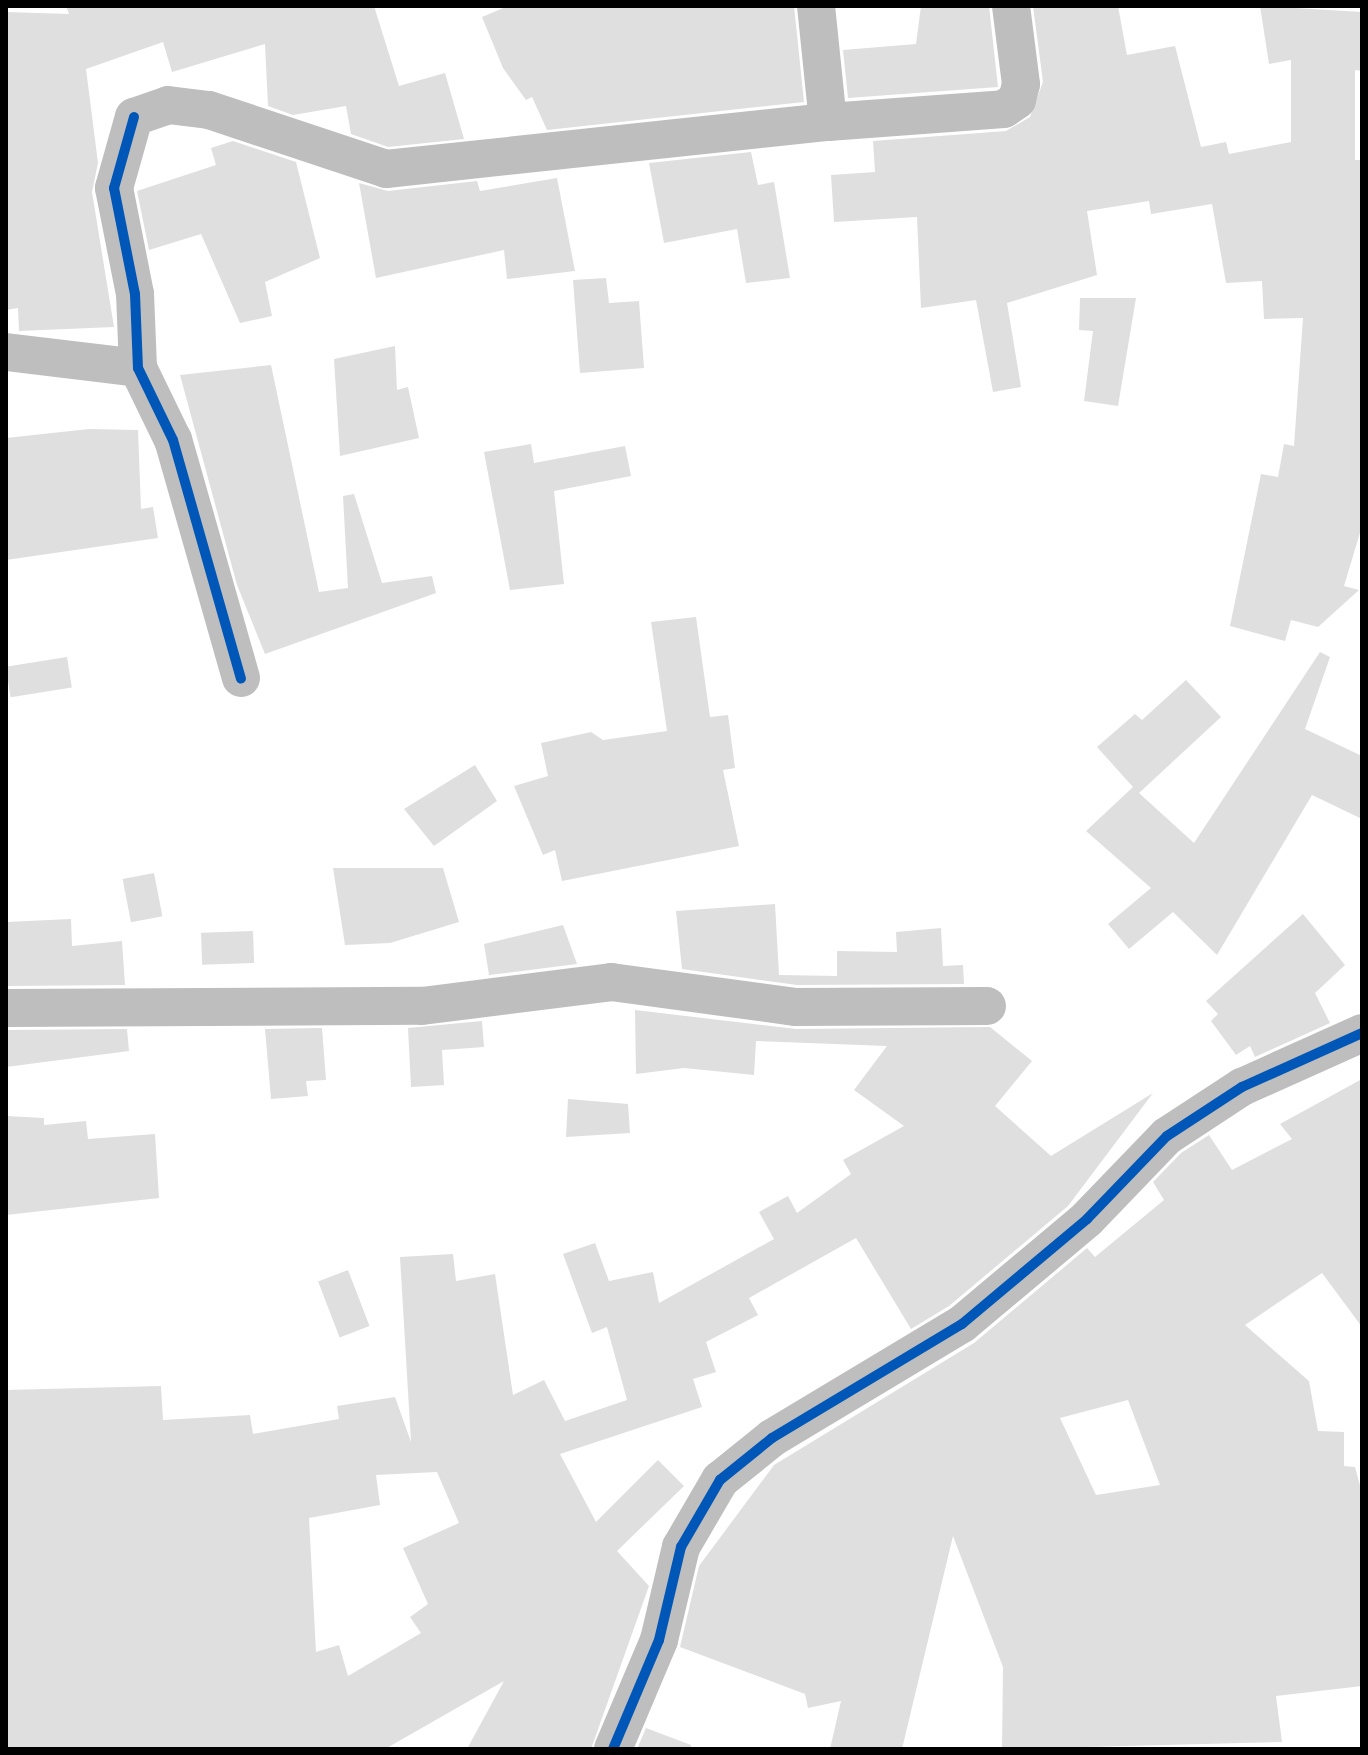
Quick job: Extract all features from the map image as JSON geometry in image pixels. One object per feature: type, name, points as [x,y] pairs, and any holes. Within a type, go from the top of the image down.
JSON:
[{"type":"street","points":[[816,6],[828,122]]},
{"type":"street","points":[[241,678],[173,440],[138,368],[135,294],[114,188],[134,117],[168,105],[209,110],[335,159],[386,169],[828,122],[1004,109],[1017,100],[1021,84],[1011,6]]},
{"type":"street","points":[[6,352],[138,368]]},
{"type":"street","points":[[6,1008],[422,1006],[611,982],[796,1007],[987,1006]]},
{"type":"street","points":[[613,1749],[659,1640],[681,1547],[720,1480],[772,1438],[962,1324],[1087,1219],[1167,1136],[1242,1087],[1362,1033]]},
{"type":"building","points":[[66,6],[374,6],[399,86],[445,73],[464,139],[388,147],[351,134],[346,106],[293,115],[268,106],[265,44],[172,72],[163,42],[86,69],[98,163],[92,192],[114,327],[19,331],[18,308],[6,310],[6,12],[69,14]]},
{"type":"building","points":[[508,6],[794,6],[804,102],[547,130],[532,97],[526,100],[503,68],[482,17]]},
{"type":"building","points":[[921,6],[989,6],[998,87],[848,98],[843,50],[916,44]]},
{"type":"building","points":[[1033,6],[1118,6],[1127,55],[1175,46],[1201,147],[1226,142],[1229,154],[1291,142],[1291,60],[1269,64],[1260,6],[1362,12],[1362,71],[1355,70],[1355,160],[1362,160],[1362,526],[1344,586],[1359,590],[1318,627],[1291,620],[1285,641],[1230,626],[1261,474],[1278,477],[1284,444],[1294,446],[1303,318],[1264,319],[1262,281],[1226,283],[1212,204],[1151,214],[1149,201],[1087,211],[1097,275],[1007,303],[1021,387],[993,392],[976,300],[921,308],[917,217],[834,222],[831,175],[875,172],[873,141],[1006,131],[1030,117],[1043,82]]},
{"type":"building","points":[[233,141],[296,162],[320,258],[265,282],[272,316],[240,323],[201,234],[149,250],[137,191],[216,165],[211,148]]},
{"type":"building","points":[[751,152],[758,185],[774,182],[790,278],[746,283],[737,229],[664,243],[649,163]]},
{"type":"building","points":[[557,178],[575,271],[507,279],[504,250],[376,278],[359,183],[388,191],[477,181],[480,191]]},
{"type":"building","points":[[606,278],[609,303],[639,301],[644,368],[580,373],[573,280]]},
{"type":"building","points":[[1080,298],[1136,298],[1118,406],[1084,401],[1093,331],[1079,330]]},
{"type":"building","points":[[395,346],[397,390],[408,387],[419,438],[340,456],[334,359]]},
{"type":"building","points":[[271,365],[319,592],[348,588],[343,496],[354,494],[382,583],[432,576],[436,593],[265,654],[237,585],[180,375]]},
{"type":"building","points":[[89,429],[138,430],[141,509],[153,507],[158,538],[6,560],[6,438]]},
{"type":"building","points":[[531,444],[534,463],[625,446],[631,476],[554,491],[564,584],[510,590],[484,452]]},
{"type":"building","points":[[696,617],[710,717],[728,715],[735,768],[723,770],[739,846],[562,881],[555,850],[543,855],[514,786],[548,776],[541,743],[591,732],[603,740],[667,731],[651,622]]},
{"type":"building","points":[[1320,652],[1330,657],[1305,729],[1362,756],[1362,819],[1312,795],[1217,955],[1173,912],[1129,949],[1108,924],[1151,888],[1086,831],[1133,787],[1097,747],[1135,714],[1142,720],[1186,680],[1221,717],[1139,793],[1194,843]]},
{"type":"building","points":[[67,657],[72,688],[11,697],[6,667]]},
{"type":"building","points":[[475,765],[497,801],[434,846],[404,809]]},
{"type":"building","points":[[333,868],[443,868],[459,922],[390,943],[345,945]]},
{"type":"building","points":[[154,873],[162,916],[131,922],[123,879]]},
{"type":"building","points":[[775,904],[779,975],[837,976],[837,951],[897,952],[896,932],[941,928],[943,966],[963,965],[964,984],[797,985],[682,969],[676,911]]},
{"type":"building","points":[[1303,914],[1345,965],[1315,993],[1330,1023],[1255,1057],[1250,1046],[1236,1055],[1211,1021],[1218,1014],[1206,1001]]},
{"type":"building","points":[[71,919],[72,946],[122,941],[125,985],[6,986],[6,922]]},
{"type":"building","points":[[563,925],[577,964],[489,975],[484,944]]},
{"type":"building","points":[[253,931],[254,963],[202,965],[201,933]]},
{"type":"building","points":[[635,1010],[796,1029],[990,1027],[1032,1061],[995,1106],[1051,1156],[1153,1093],[1068,1206],[949,1306],[911,1329],[856,1238],[749,1298],[758,1315],[706,1342],[716,1372],[693,1379],[702,1407],[560,1454],[596,1522],[658,1460],[684,1486],[617,1551],[649,1586],[591,1749],[467,1749],[504,1681],[385,1749],[6,1749],[6,1390],[161,1386],[163,1420],[250,1415],[253,1434],[339,1419],[337,1406],[395,1397],[411,1442],[400,1257],[453,1254],[456,1281],[495,1274],[513,1395],[544,1380],[565,1421],[627,1400],[607,1327],[592,1333],[563,1254],[595,1243],[609,1281],[653,1272],[659,1303],[774,1239],[759,1212],[788,1196],[797,1213],[851,1174],[843,1160],[904,1126],[854,1090],[887,1046],[756,1041],[754,1075],[684,1068],[636,1074]],"holes":[[[437,1472],[459,1523],[403,1548],[428,1604],[410,1617],[421,1633],[348,1676],[339,1645],[316,1652],[309,1518],[380,1505],[376,1475]]]},
{"type":"building","points":[[482,1021],[484,1047],[442,1050],[444,1085],[411,1087],[408,1028]]},
{"type":"building","points":[[322,1028],[326,1080],[306,1081],[308,1096],[271,1099],[265,1029]]},
{"type":"building","points":[[127,1029],[129,1051],[6,1067],[6,1030]]},
{"type":"building","points":[[1362,1079],[1362,1327],[1322,1273],[1245,1325],[1309,1381],[1318,1431],[1344,1432],[1344,1466],[1355,1467],[1362,1493],[1362,1686],[1276,1696],[1282,1742],[1002,1749],[1003,1667],[953,1536],[902,1749],[830,1749],[841,1701],[808,1708],[805,1694],[680,1647],[699,1566],[774,1465],[974,1343],[1087,1248],[1095,1257],[1164,1200],[1153,1182],[1181,1153],[1209,1135],[1232,1170],[1292,1139],[1280,1124]],"holes":[[[1128,1400],[1160,1485],[1096,1495],[1060,1418]]]},
{"type":"building","points":[[568,1099],[628,1104],[630,1133],[566,1137]]},
{"type":"building","points":[[6,1116],[44,1118],[44,1125],[86,1121],[88,1139],[155,1134],[159,1198],[6,1215]]},
{"type":"building","points":[[348,1270],[370,1326],[340,1337],[318,1281]]},
{"type":"building","points":[[646,1728],[691,1745],[691,1749],[637,1749]]},
{"type":"cycle path","points":[[134,117],[114,188],[135,294],[138,368],[173,440],[241,678]]},
{"type":"cycle path","points":[[613,1749],[659,1640],[681,1547],[720,1480],[772,1438],[962,1324],[1087,1219],[1167,1136],[1242,1087],[1362,1033]]}]
